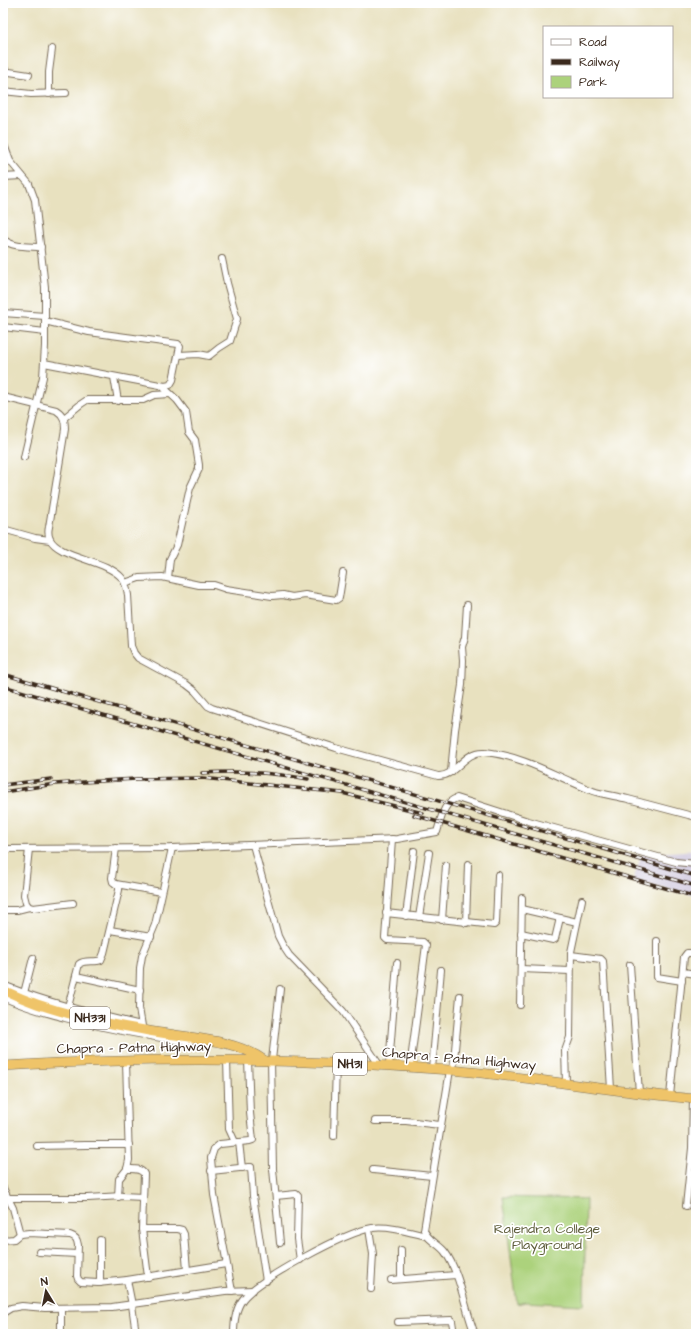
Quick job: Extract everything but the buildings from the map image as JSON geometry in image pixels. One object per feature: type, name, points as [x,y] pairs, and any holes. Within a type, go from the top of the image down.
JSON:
[{"type":"highway","name":"NH331","points":[[3,990],[36,1004],[71,1014],[137,1029],[236,1046],[269,1060]]},
{"type":"highway","name":"Chapra - Patna Highway","points":[[3,1066],[227,1060],[336,1063],[451,1070],[639,1093],[694,1098]]},
{"type":"street","points":[[49,94],[49,72],[52,49]]},
{"type":"street","points":[[3,71],[29,75]]},
{"type":"street","points":[[3,91],[31,94],[66,93]]},
{"type":"street","points":[[3,142],[10,162],[31,189],[35,200],[45,287],[44,363],[37,405],[24,457]]},
{"type":"street","points":[[3,177],[22,176]]},
{"type":"street","points":[[3,239],[13,245],[41,247]]},
{"type":"street","points":[[179,355],[195,354],[211,356],[231,339],[237,316],[226,283],[222,259]]},
{"type":"street","points":[[3,313],[45,318],[89,332],[179,344],[180,346],[173,380],[170,385],[162,386],[44,363]]},
{"type":"street","points":[[3,327],[45,332]]},
{"type":"street","points":[[114,377],[118,400]]},
{"type":"street","points":[[162,386],[181,404],[186,412],[189,432],[195,440],[199,467],[190,488],[177,544],[169,563],[168,578]]},
{"type":"street","points":[[64,418],[87,400],[140,400],[154,395],[170,394]]},
{"type":"street","points":[[3,397],[56,410],[60,412],[64,418],[65,429],[49,527],[50,540],[54,546],[61,550],[118,574],[125,583],[128,595],[131,646],[134,654],[186,684],[195,691],[208,706],[281,731],[434,775],[444,776],[476,753],[485,752],[518,759],[548,770],[594,791],[696,817]]},
{"type":"street","points":[[3,529],[35,538],[50,540]]},
{"type":"street","points":[[125,583],[139,578],[162,576],[199,585],[214,585],[226,589],[272,596],[283,595],[292,597],[303,595],[336,600],[340,598],[343,573]]},
{"type":"street","points":[[450,773],[462,685],[462,647],[465,637],[467,605]]},
{"type":"street","points":[[3,849],[172,848],[392,839],[437,832],[445,808],[452,800],[460,798],[525,820],[676,862],[696,864]]},
{"type":"street","points":[[392,839],[386,914],[386,940],[423,942],[426,945],[410,1068]]},
{"type":"street","points":[[253,845],[278,936],[283,946],[289,955],[343,1011],[385,1066]]},
{"type":"street","points":[[68,1007],[81,962],[95,962],[103,958],[119,890],[112,878],[116,848]]},
{"type":"street","points":[[142,1026],[139,1008],[141,960],[155,925],[161,892],[172,848]]},
{"type":"street","points":[[29,849],[24,895],[26,904],[29,906]]},
{"type":"street","points":[[406,916],[414,851]]},
{"type":"street","points":[[419,917],[429,853]]},
{"type":"street","points":[[466,922],[468,864]]},
{"type":"street","points":[[442,920],[446,865]]},
{"type":"street","points":[[386,914],[492,925],[496,924],[498,875]]},
{"type":"street","points":[[116,884],[161,892]]},
{"type":"street","points":[[520,1005],[522,898]]},
{"type":"street","points":[[566,1083],[565,1051],[570,1037],[571,955],[582,900]]},
{"type":"street","points":[[3,910],[18,910],[29,906],[38,908],[72,904]]},
{"type":"street","points":[[522,908],[577,922]]},
{"type":"street","points":[[522,933],[553,940],[555,939],[560,918]]},
{"type":"street","points":[[110,930],[151,937]]},
{"type":"street","points":[[657,941],[657,976],[682,981]]},
{"type":"street","points":[[670,1096],[684,955],[688,953],[696,953]]},
{"type":"street","points":[[571,955],[601,959],[603,961],[611,1089]]},
{"type":"street","points":[[24,993],[33,958]]},
{"type":"street","points":[[385,1066],[397,963]]},
{"type":"street","points":[[630,965],[639,1093]]},
{"type":"street","points":[[520,969],[570,971]]},
{"type":"street","points":[[432,1069],[441,970]]},
{"type":"street","points":[[683,972],[696,974]]},
{"type":"street","points":[[76,976],[140,990]]},
{"type":"street","points":[[3,985],[68,1007],[142,1026],[207,1040]]},
{"type":"street","points":[[280,989],[269,1060],[274,1169],[280,1243]]},
{"type":"street","points":[[426,1236],[424,1226],[440,1125],[451,1070],[460,996]]},
{"type":"street","points":[[3,997],[16,1004],[106,1028],[180,1041],[207,1040]]},
{"type":"street","points":[[227,1060],[229,1129],[237,1142],[242,1168]]},
{"type":"street","points":[[232,1291],[214,1195],[211,1158],[214,1149],[220,1144],[252,1141],[253,1139],[250,1113],[248,1060]]},
{"type":"street","points":[[118,1196],[119,1179],[127,1169],[129,1160],[126,1062]]},
{"type":"street","points":[[334,1136],[336,1063]]},
{"type":"street","points":[[686,1206],[692,1148],[694,1098]]},
{"type":"street","points":[[376,1121],[406,1121],[440,1125]]},
{"type":"street","points":[[37,1146],[86,1144],[129,1145]]},
{"type":"street","points":[[211,1171],[250,1166],[266,1281]]},
{"type":"street","points":[[127,1169],[143,1171],[142,1229],[148,1277]]},
{"type":"street","points":[[373,1170],[432,1176]]},
{"type":"street","points":[[3,1188],[15,1213],[20,1234]]},
{"type":"street","points":[[276,1196],[296,1194],[298,1196],[297,1242],[300,1260]]},
{"type":"street","points":[[8,1198],[143,1197]]},
{"type":"street","points":[[234,1334],[235,1317],[242,1300],[266,1281],[300,1260],[358,1231],[392,1228],[426,1236],[445,1252],[456,1276],[476,1334]]},
{"type":"street","points":[[142,1229],[182,1230],[184,1234],[187,1270]]},
{"type":"street","points":[[369,1229],[373,1254],[372,1289]]},
{"type":"street","points":[[3,1240],[14,1239],[20,1234],[29,1233],[75,1237],[77,1240],[77,1276],[78,1279],[85,1283],[127,1280],[226,1264]]},
{"type":"street","points":[[100,1240],[100,1283]]},
{"type":"street","points":[[401,1250],[401,1279]]},
{"type":"street","points":[[39,1252],[77,1254]]},
{"type":"street","points":[[391,1280],[456,1276]]},
{"type":"street","points":[[127,1280],[136,1334]]},
{"type":"street","points":[[3,1313],[11,1308],[22,1306],[46,1308],[112,1307],[232,1291],[253,1290]]},
{"type":"street","points":[[61,1308],[61,1334]]},
{"type":"street","points":[[398,1322],[450,1320],[452,1321],[454,1334]]},
{"type":"shaded area","points":[[696,850],[696,896],[633,880],[642,854]]},
{"type":"green space","name":"Rajendra College Playground","points":[[503,1197],[586,1199],[584,1305],[525,1302],[517,1304]]},
{"type":"railway","points":[[3,674],[696,876]]},
{"type":"railway","points":[[3,686],[696,886]]},
{"type":"railway","points":[[202,773],[255,773],[308,779]]},
{"type":"railway","points":[[3,792],[55,784],[136,779],[202,778],[342,793],[423,813]]},
{"type":"railway","points":[[3,785],[51,779]]},
{"type":"railway","points":[[414,815],[696,897]]}]
